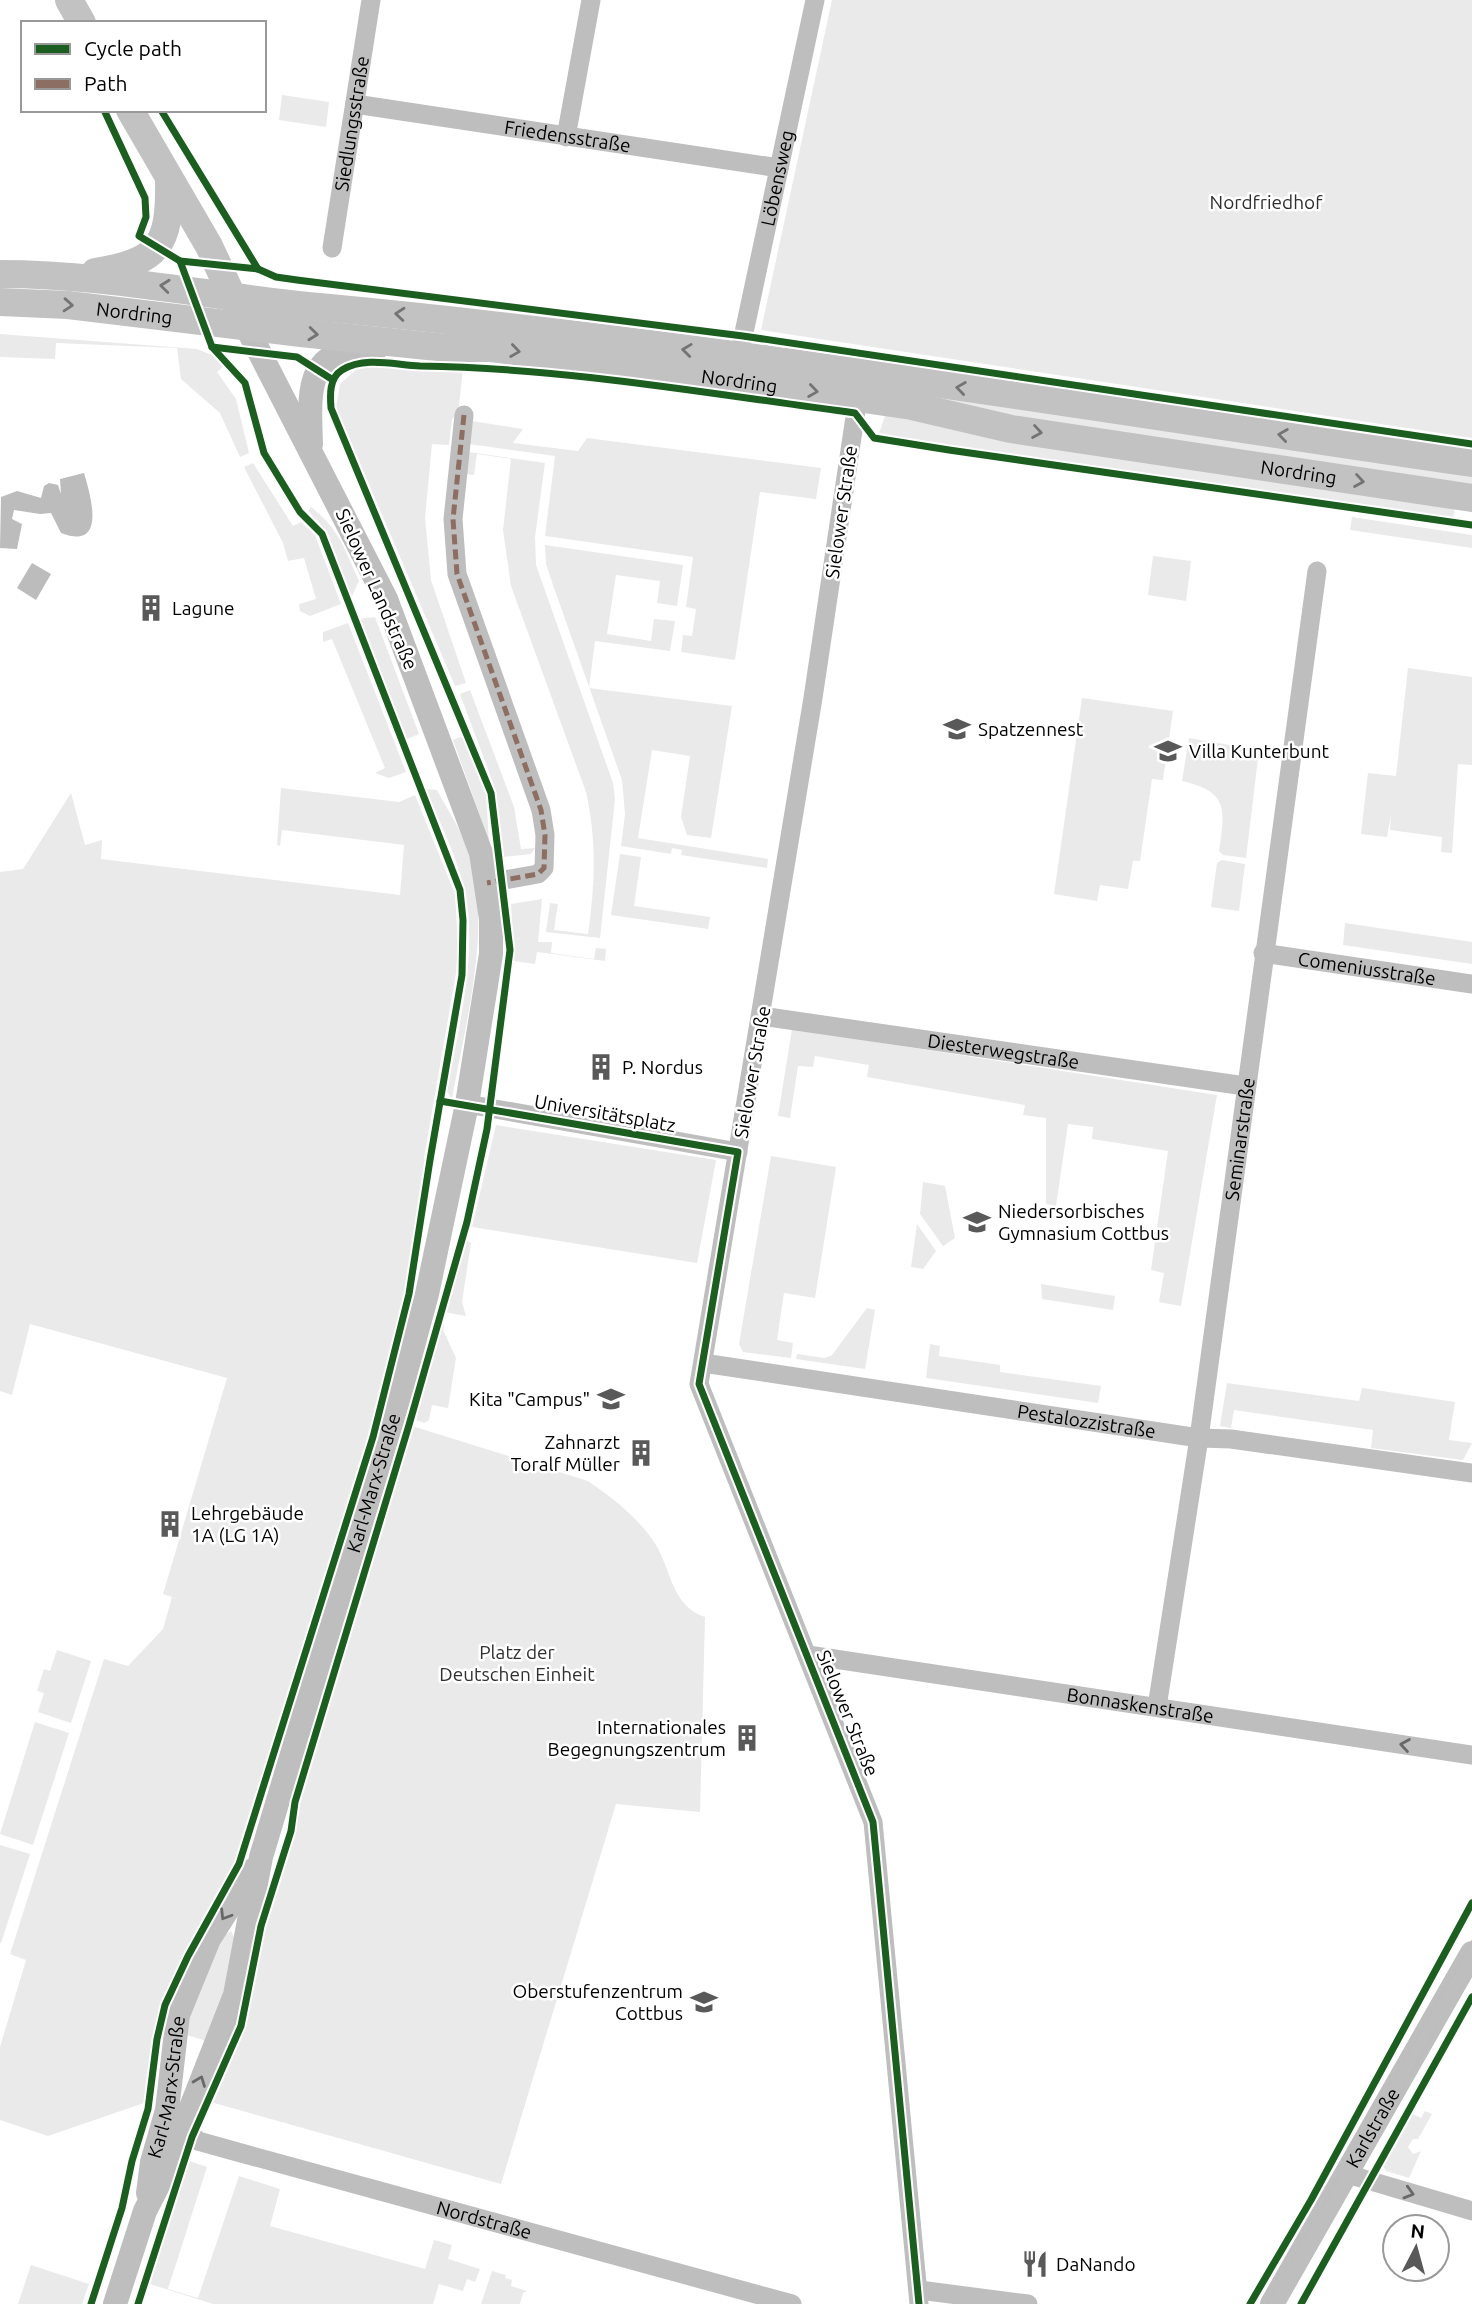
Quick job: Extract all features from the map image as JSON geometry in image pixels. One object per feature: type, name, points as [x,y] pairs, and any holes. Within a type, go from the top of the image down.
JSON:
[{"type":"main road","points":[[69,0],[81,21]]},
{"type":"main road","name":"Sielower Landstraße","points":[[131,112],[209,246],[246,326]]},
{"type":"main road","points":[[66,276],[143,260],[158,247],[169,221],[169,181]]},
{"type":"main road","name":"Nordring","points":[[0,274],[66,276],[232,297],[467,321],[739,356],[1472,463]]},
{"type":"main road","name":"Nordring","points":[[0,302],[81,306],[447,348],[491,348],[858,397],[1011,429],[1472,498]]},
{"type":"street","name":"Siedlungsstraße","points":[[332,248],[371,0]]},
{"type":"street","points":[[566,137],[591,0]]},
{"type":"street","name":"Löbensweg","points":[[739,356],[816,0]]},
{"type":"street","name":"Friedensstraße","points":[[355,104],[779,168]]},
{"type":"street","name":"Sielower Landstraße","points":[[246,326],[386,599],[481,853],[487,883],[491,954],[467,1104]]},
{"type":"street","points":[[311,449],[310,391],[324,360],[344,351],[360,349],[410,351],[447,348]]},
{"type":"street","name":"Sielower Straße","points":[[858,397],[761,1016],[699,1384],[873,1822],[919,2297]]},
{"type":"street","points":[[464,415],[453,519],[457,574],[541,810],[545,835],[544,868],[538,874],[487,883]]},
{"type":"street","name":"Seminarstraße","points":[[1157,1707],[1199,1438],[1317,571]]},
{"type":"street","name":"Comeniusstraße","points":[[1263,953],[1472,984]]},
{"type":"street","name":"Diesterwegstraße","points":[[761,1016],[1245,1086]]},
{"type":"street","name":"Universitätsplatz","points":[[467,1104],[738,1152]]},
{"type":"street","name":"Karl-Marx-Straße","points":[[145,2211],[169,2166],[235,1995],[261,1857],[402,1387],[427,1294],[467,1104]]},
{"type":"street","name":"Pestalozzistraße","points":[[703,1363],[1199,1438],[1231,1439],[1472,1473]]},
{"type":"street","name":"Bonnaskenstraße","points":[[808,1655],[1472,1755]]},
{"type":"street","name":"Karl-Marx-Straße","points":[[115,2304],[145,2211],[152,2162],[167,2110],[178,2015],[209,1939],[261,1857]]},
{"type":"street","name":"Karlstraße","points":[[1272,2304],[1472,1953]]},
{"type":"street","name":"Nordstraße","points":[[183,2126],[198,2141],[792,2304]]},
{"type":"street","points":[[1347,2174],[1472,2211]]},
{"type":"street","points":[[919,2297],[1028,2304]]},
{"type":"green space","name":"Nordfriedhof","points":[[832,0],[1472,0],[1472,438],[761,330]]},
{"type":"green space","points":[[282,95],[329,102],[326,127],[279,120]]},
{"type":"green space","points":[[0,334],[197,349],[212,355],[224,366],[217,372],[236,399],[249,453],[240,457],[220,413],[181,379],[177,348],[56,343],[55,359],[0,357]]},
{"type":"green space","points":[[372,366],[463,369],[458,414],[452,419],[449,445],[432,444],[425,518],[431,580],[466,683],[455,686],[336,407],[340,384],[358,368]]},
{"type":"green space","points":[[822,375],[1472,472],[1472,487],[1024,422]]},
{"type":"green space","points":[[886,413],[1455,508],[1453,519],[949,447],[879,433]]},
{"type":"green space","points":[[472,421],[523,429],[513,443],[578,451],[587,438],[821,468],[816,499],[760,492],[735,660],[681,652],[683,635],[692,636],[696,609],[686,607],[693,557],[545,536],[555,456],[469,444]]},
{"type":"green space","points":[[469,452],[545,463],[535,537],[536,565],[613,783],[615,799],[600,938],[546,932],[550,903],[558,904],[554,930],[588,934],[594,863],[590,810],[586,792],[511,586],[503,530],[511,459],[477,454],[474,475],[466,474]]},
{"type":"green space","points":[[253,463],[293,526],[301,522],[315,535],[341,604],[310,616],[300,611],[299,604],[316,599],[304,558],[288,561],[283,543],[244,467]]},
{"type":"green space","points":[[311,507],[335,532],[359,581],[351,598],[327,531],[308,511]]},
{"type":"green space","points":[[1352,517],[1472,535],[1472,548],[1350,530]]},
{"type":"green space","points":[[545,545],[683,565],[677,606],[657,603],[660,581],[616,575],[607,634],[651,641],[654,619],[675,621],[670,651],[595,641],[589,687],[546,564]]},
{"type":"green space","points":[[1153,556],[1191,561],[1186,601],[1148,595]]},
{"type":"green space","points":[[375,617],[419,734],[407,739],[359,619]]},
{"type":"green space","points":[[348,623],[406,772],[389,778],[375,773],[385,768],[332,639],[323,642],[323,632]]},
{"type":"green space","points":[[1408,668],[1472,677],[1472,765],[1458,764],[1452,853],[1441,852],[1442,837],[1390,830],[1391,815],[1387,837],[1361,834],[1368,773],[1396,776]]},
{"type":"green space","points":[[589,688],[732,706],[711,838],[687,835],[681,817],[690,756],[652,750],[638,838],[768,859],[767,868],[681,855],[682,850],[672,848],[671,854],[621,846],[625,814],[622,780]]},
{"type":"green space","points":[[470,690],[514,807],[521,849],[535,848],[531,854],[503,857],[496,791],[460,694]]},
{"type":"green space","points":[[1082,698],[1173,711],[1163,780],[1152,779],[1140,861],[1133,861],[1128,889],[1100,885],[1097,901],[1054,894]]},
{"type":"green space","points":[[463,736],[486,794],[489,841],[453,740]]},
{"type":"green space","points":[[1189,738],[1259,750],[1246,858],[1223,855],[1219,851],[1222,824],[1220,804],[1208,791],[1182,781]]},
{"type":"green space","points":[[281,788],[399,802],[415,795],[455,894],[458,944],[456,973],[424,1158],[430,1160],[409,1294],[373,1437],[239,1864],[188,1956],[165,2005],[144,2103],[48,2136],[0,2120],[0,2047],[26,1960],[10,1954],[104,1659],[128,1666],[163,1629],[172,1597],[163,1594],[227,1378],[30,1324],[12,1395],[0,1391],[0,872],[23,869],[71,793],[85,845],[102,840],[101,859],[400,895],[404,845],[282,830],[280,846],[277,845]]},
{"type":"green space","points":[[426,789],[437,790],[462,836],[474,872],[478,903],[475,970],[452,1099],[447,1092],[467,979],[468,911],[457,864]]},
{"type":"green space","points":[[620,854],[641,857],[634,906],[710,917],[708,929],[611,915]]},
{"type":"green space","points":[[1222,860],[1245,864],[1239,911],[1211,907],[1217,863]]},
{"type":"green space","points":[[542,899],[538,942],[552,942],[551,953],[594,959],[596,948],[606,949],[605,961],[537,952],[535,964],[514,961],[511,904]]},
{"type":"green space","points":[[1345,923],[1472,942],[1472,964],[1343,945]]},
{"type":"green space","points":[[792,1029],[1217,1095],[1181,1306],[1159,1302],[1164,1273],[1151,1270],[1168,1151],[1092,1139],[1093,1127],[1068,1124],[1056,1206],[1046,1204],[1046,1118],[1023,1115],[1025,1105],[867,1077],[869,1065],[815,1056],[813,1067],[798,1066],[790,1118],[778,1116]]},
{"type":"green space","points":[[496,1125],[716,1160],[697,1263],[472,1227]]},
{"type":"green space","points":[[771,1156],[836,1167],[815,1298],[784,1293],[777,1340],[793,1343],[791,1358],[743,1352],[739,1344]]},
{"type":"green space","points":[[923,1182],[945,1186],[955,1238],[943,1246],[920,1214]]},
{"type":"green space","points":[[917,1224],[936,1251],[923,1269],[911,1267]]},
{"type":"green space","points":[[466,1240],[471,1243],[462,1302],[466,1316],[444,1312]]},
{"type":"green space","points":[[1041,1284],[1115,1296],[1113,1310],[1042,1299]]},
{"type":"green space","points":[[867,1308],[875,1310],[865,1369],[796,1359],[797,1354],[825,1358],[832,1355]]},
{"type":"green space","points":[[441,1324],[444,1325],[443,1330],[456,1358],[448,1408],[432,1405],[429,1420],[424,1423],[416,1420]]},
{"type":"green space","points":[[930,1344],[940,1346],[939,1356],[1000,1365],[1000,1372],[1101,1386],[1098,1403],[926,1378]]},
{"type":"green space","points":[[1227,1383],[1359,1401],[1362,1388],[1455,1402],[1449,1440],[1472,1443],[1463,1460],[1371,1448],[1373,1430],[1234,1410],[1231,1428],[1220,1426]]},
{"type":"green space","name":"Platz der Deutschen Einheit","points":[[409,1425],[588,1481],[623,1507],[646,1531],[659,1550],[672,1584],[684,1604],[705,1617],[700,1812],[616,1804],[501,2184],[207,2101],[241,2026],[261,1926],[291,1831],[295,1802]]},
{"type":"green space","points":[[57,1650],[91,1661],[71,1723],[38,1712],[44,1693],[37,1691],[44,1669],[50,1671]]},
{"type":"green space","points":[[35,1722],[69,1733],[33,1845],[0,1834]]},
{"type":"green space","points":[[0,1845],[30,1854],[1,1943],[0,1943]]},
{"type":"green space","points":[[231,1931],[235,1939],[235,1950],[210,2042],[183,2034],[223,1935]]},
{"type":"green space","points":[[1425,2111],[1432,2114],[1418,2139],[1413,2139],[1408,2147],[1413,2154],[1421,2151],[1409,2178],[1386,2171],[1383,2166],[1413,2114],[1421,2118]]},
{"type":"green space","points":[[189,2161],[207,2167],[168,2289],[198,2298],[239,2176],[280,2189],[270,2226],[425,2269],[434,2240],[452,2245],[448,2259],[480,2269],[475,2282],[467,2279],[463,2291],[439,2284],[433,2304],[213,2304],[150,2284]]},
{"type":"green space","points":[[31,2265],[89,2284],[82,2304],[18,2304]]},
{"type":"green space","points":[[492,2271],[506,2275],[505,2278],[512,2280],[511,2286],[527,2291],[523,2293],[520,2304],[481,2304]]},
{"type":"shaded area","points":[[84,473],[92,506],[91,527],[85,534],[76,536],[61,533],[51,513],[14,510],[12,519],[22,524],[17,549],[0,548],[1,497],[17,491],[41,498],[44,486],[49,483],[58,485],[61,494],[60,479]]},
{"type":"shaded area","points":[[32,563],[51,574],[36,600],[17,588]]},
{"type":"tram line","points":[[1267,2304],[1472,1941]]},
{"type":"tram line","points":[[1360,2161],[1442,2019]]},
{"type":"marked path","points":[[464,415],[453,519],[457,574],[541,810],[545,835],[544,868],[538,874],[487,883]]},
{"type":"cycle path","points":[[105,112],[145,198],[146,217],[139,236],[180,261],[258,269],[276,277],[297,280],[743,336],[1472,444]]},
{"type":"cycle path","points":[[162,112],[258,269]]},
{"type":"cycle path","points":[[91,2304],[122,2208],[132,2161],[148,2109],[157,2039],[165,2005],[188,1956],[239,1864],[373,1437],[409,1294],[462,975],[463,920],[460,890],[322,534],[300,512],[264,453],[245,383],[212,347],[180,261]]},
{"type":"cycle path","points":[[212,347],[297,357],[333,380]]},
{"type":"cycle path","points":[[138,2304],[192,2137],[241,2026],[261,1926],[291,1831],[295,1802],[409,1425],[467,1222],[487,1129],[510,950],[491,793],[331,408],[335,377],[351,366],[380,362],[529,372],[638,383],[855,413],[874,438],[1472,525]]},
{"type":"cycle path","points":[[440,1101],[738,1152],[699,1384],[873,1822],[919,2304]]},
{"type":"cycle path","points":[[1250,2304],[1311,2200],[1472,1903]]},
{"type":"cycle path","points":[[1301,2304],[1472,1997]]},
{"type":"place","name":"Lagune","points":[[151,608]]},
{"type":"place","name":"Spatzennest","points":[[957,729]]},
{"type":"place","name":"Villa Kunterbunt","points":[[1168,751]]},
{"type":"place","name":"P. Nordus","points":[[601,1067]]},
{"type":"place","name":"Niedersorbisches Gymnasium Cottbus","points":[[977,1222]]},
{"type":"place","name":"Kita \"Campus\"","points":[[611,1399]]},
{"type":"place","name":"Zahnarzt Toralf Müller","points":[[641,1453]]},
{"type":"place","name":"Lehrgebäude 1A (LG 1A)","points":[[170,1524]]},
{"type":"place","name":"Internationales Begegnungszentrum","points":[[747,1738]]},
{"type":"place","name":"Oberstufenzentrum Cottbus","points":[[704,2002]]},
{"type":"place","name":"DaNando","points":[[1035,2264]]}]
